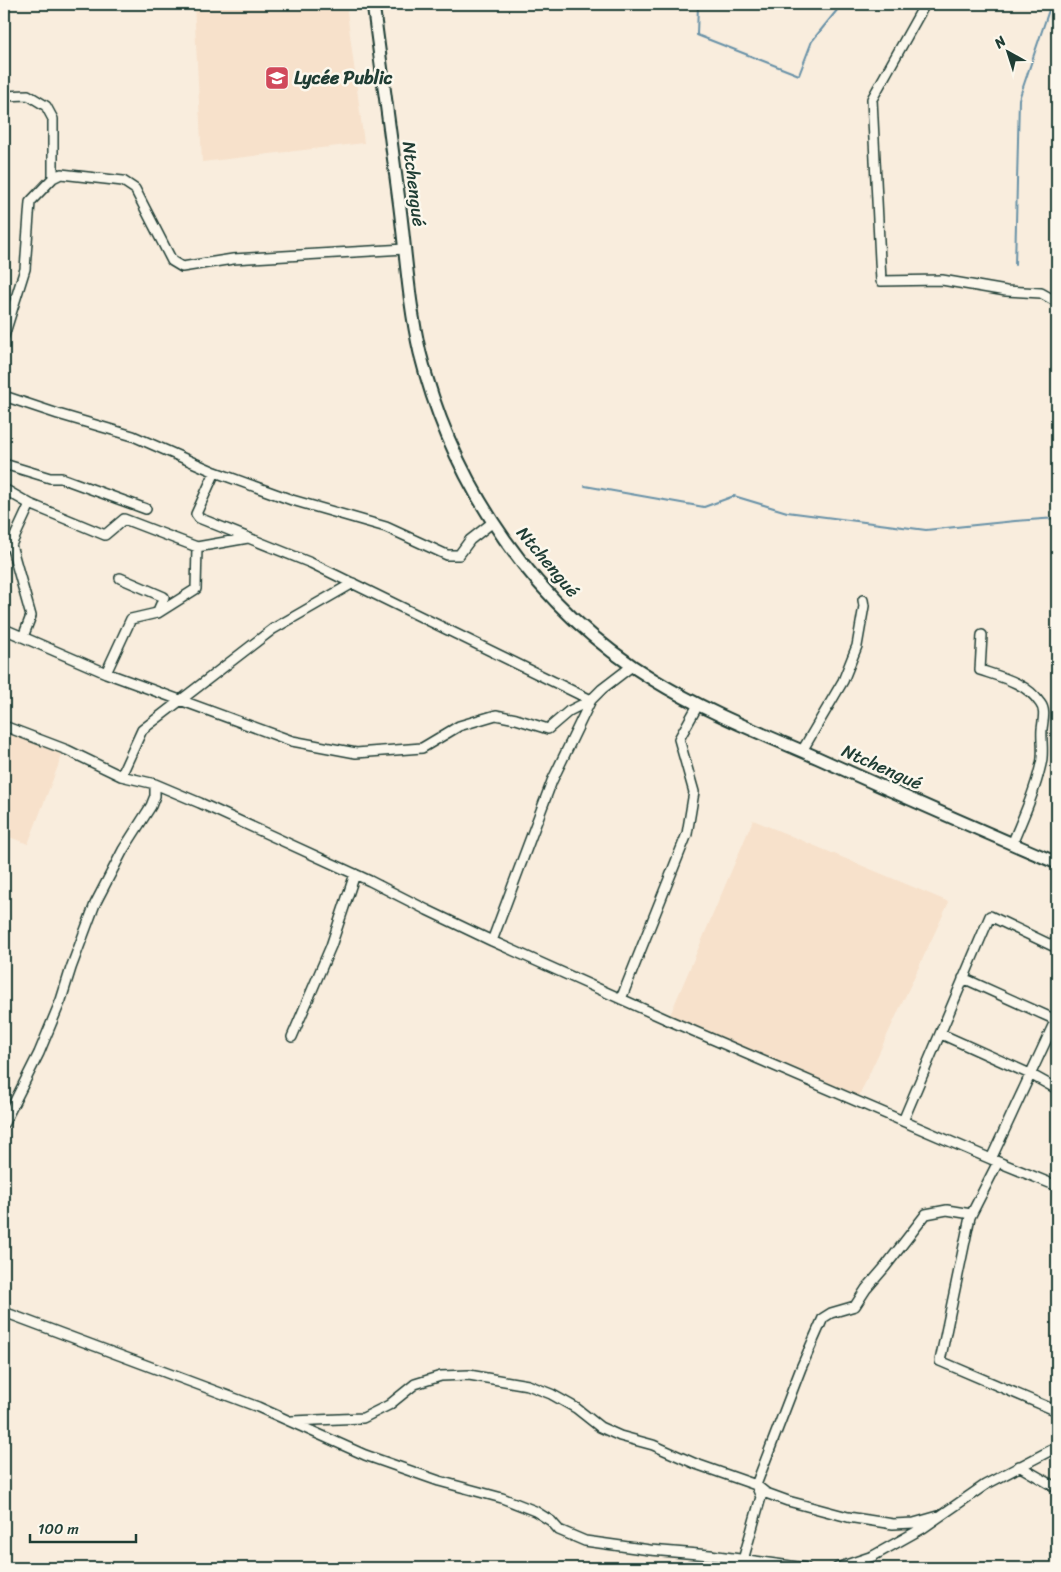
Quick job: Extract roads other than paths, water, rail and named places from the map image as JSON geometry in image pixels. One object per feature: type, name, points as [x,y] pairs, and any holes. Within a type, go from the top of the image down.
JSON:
[{"type":"main road","name":"Ntchengué","points":[[374,4],[415,325],[420,351],[441,418],[461,465],[493,522],[528,570],[557,603],[588,631],[632,666],[698,705],[1057,863]]},
{"type":"street","points":[[925,4],[872,99],[881,281],[942,280],[1006,291],[1041,293],[1057,302]]},
{"type":"street","points":[[4,96],[28,95],[46,106],[53,119],[53,178]]},
{"type":"street","points":[[4,336],[26,269],[30,202],[53,178],[61,174],[123,180],[130,184],[135,189],[172,261],[182,267],[233,259],[405,249]]},
{"type":"street","points":[[4,396],[133,436],[215,472],[292,500],[386,527],[448,555],[459,555],[470,540],[493,522]]},
{"type":"street","points":[[4,464],[50,478],[61,478],[146,509]]},
{"type":"street","points":[[215,472],[196,514],[199,518],[311,563],[591,700]]},
{"type":"street","points":[[4,488],[30,504],[105,535],[124,519],[197,547],[248,538]]},
{"type":"street","points":[[23,637],[31,616],[11,545],[30,504]]},
{"type":"street","points":[[106,673],[131,619],[158,613],[196,589],[197,547]]},
{"type":"street","points":[[120,578],[164,597],[158,613]]},
{"type":"street","points":[[121,776],[142,730],[273,629],[353,583]]},
{"type":"street","points":[[802,751],[843,681],[857,646],[864,606],[863,600]]},
{"type":"street","points":[[4,629],[106,673],[182,699],[292,741],[356,753],[422,748],[459,726],[496,715],[548,729],[570,711],[591,700],[632,666]]},
{"type":"street","points":[[982,635],[980,670],[1022,687],[1033,694],[1040,702],[1044,713],[1042,762],[1034,790],[1012,844]]},
{"type":"street","points":[[492,941],[552,781],[591,700]]},
{"type":"street","points":[[621,999],[687,834],[694,792],[679,739],[698,705]]},
{"type":"street","points":[[4,726],[66,750],[121,776],[154,784],[200,803],[355,874],[492,941],[621,999],[1057,1186]]},
{"type":"street","points":[[4,1123],[39,1053],[61,1000],[95,904],[122,850],[151,806],[155,796],[154,784]]},
{"type":"street","points":[[292,1037],[331,946],[355,874]]},
{"type":"street","points":[[903,1120],[990,916],[1057,948]]},
{"type":"street","points":[[963,978],[1057,1019],[1030,1074],[972,1214],[940,1360],[1057,1411]]},
{"type":"street","points":[[941,1034],[1030,1074],[1057,1089]]},
{"type":"street","points":[[743,1560],[760,1497],[756,1485],[801,1368],[824,1318],[831,1313],[855,1306],[866,1289],[926,1214],[947,1210],[972,1214]]},
{"type":"street","points":[[4,1312],[232,1397],[365,1455],[439,1481],[502,1498],[536,1511],[560,1530],[585,1541],[806,1568]]},
{"type":"street","points":[[289,1421],[363,1418],[389,1405],[414,1384],[441,1376],[469,1375],[528,1385],[551,1394],[576,1408],[600,1427],[620,1436],[653,1445],[696,1464],[756,1485],[766,1493],[788,1501],[871,1522],[904,1524],[942,1515]]},
{"type":"street","points":[[837,1568],[873,1556],[923,1528],[986,1485],[1057,1447]]},
{"type":"street","points":[[1019,1466],[1057,1488]]},
{"type":"waterway","points":[[698,4],[697,35],[799,75],[812,41],[842,4]]},
{"type":"waterway","points":[[1015,265],[1019,99],[1051,4]]},
{"type":"waterway","points":[[585,486],[704,507],[734,496],[787,512],[926,530],[1057,518]]},
{"type":"place","name":"Lycée Public","points":[[277,78]]}]
